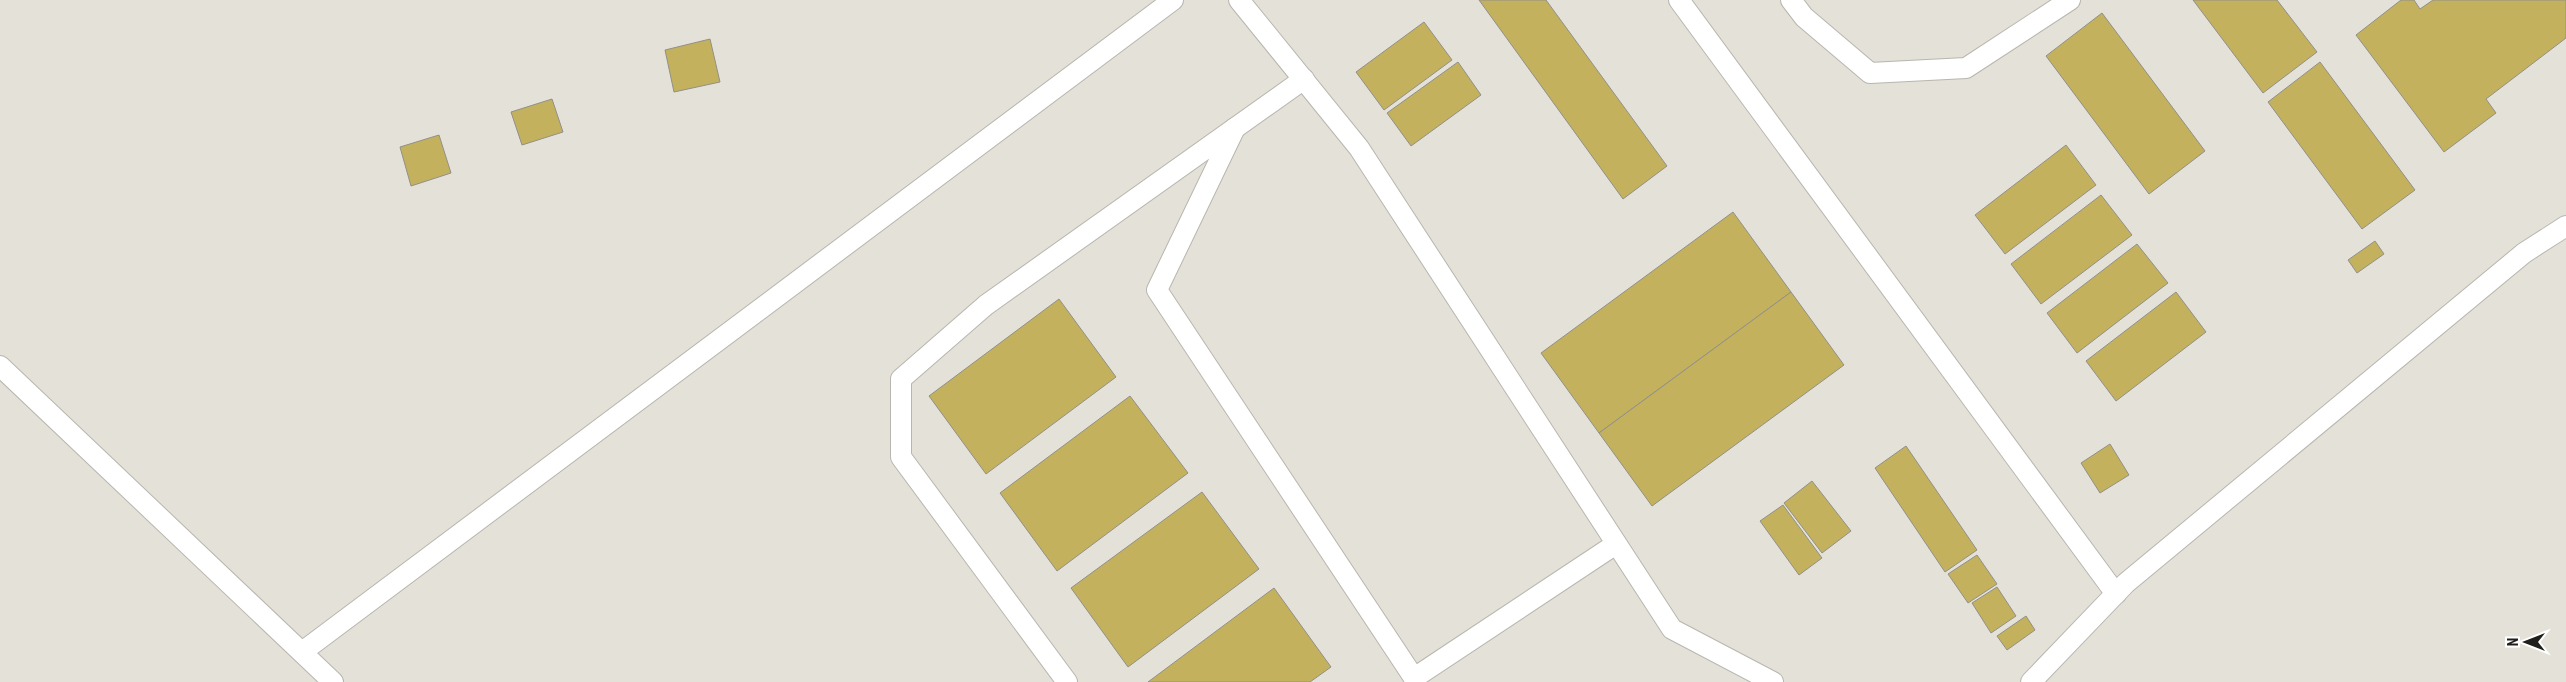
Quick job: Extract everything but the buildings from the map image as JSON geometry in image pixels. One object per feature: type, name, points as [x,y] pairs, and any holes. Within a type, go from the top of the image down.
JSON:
[{"type":"lane","points":[[302,652],[1173,0]]},
{"type":"lane","points":[[1239,0],[1359,148],[1672,629],[1773,682]]},
{"type":"lane","points":[[1679,0],[2116,594]]},
{"type":"lane","points":[[1790,0],[1804,17],[1870,73],[1966,68],[2070,0]]},
{"type":"lane","points":[[1067,682],[901,457],[901,379],[986,305],[1304,79]]},
{"type":"lane","points":[[1235,128],[1157,290],[1414,678],[1616,544]]},
{"type":"lane","points":[[2031,682],[2116,594],[2524,253],[2566,226]]},
{"type":"lane","points":[[0,366],[333,682]]}]
